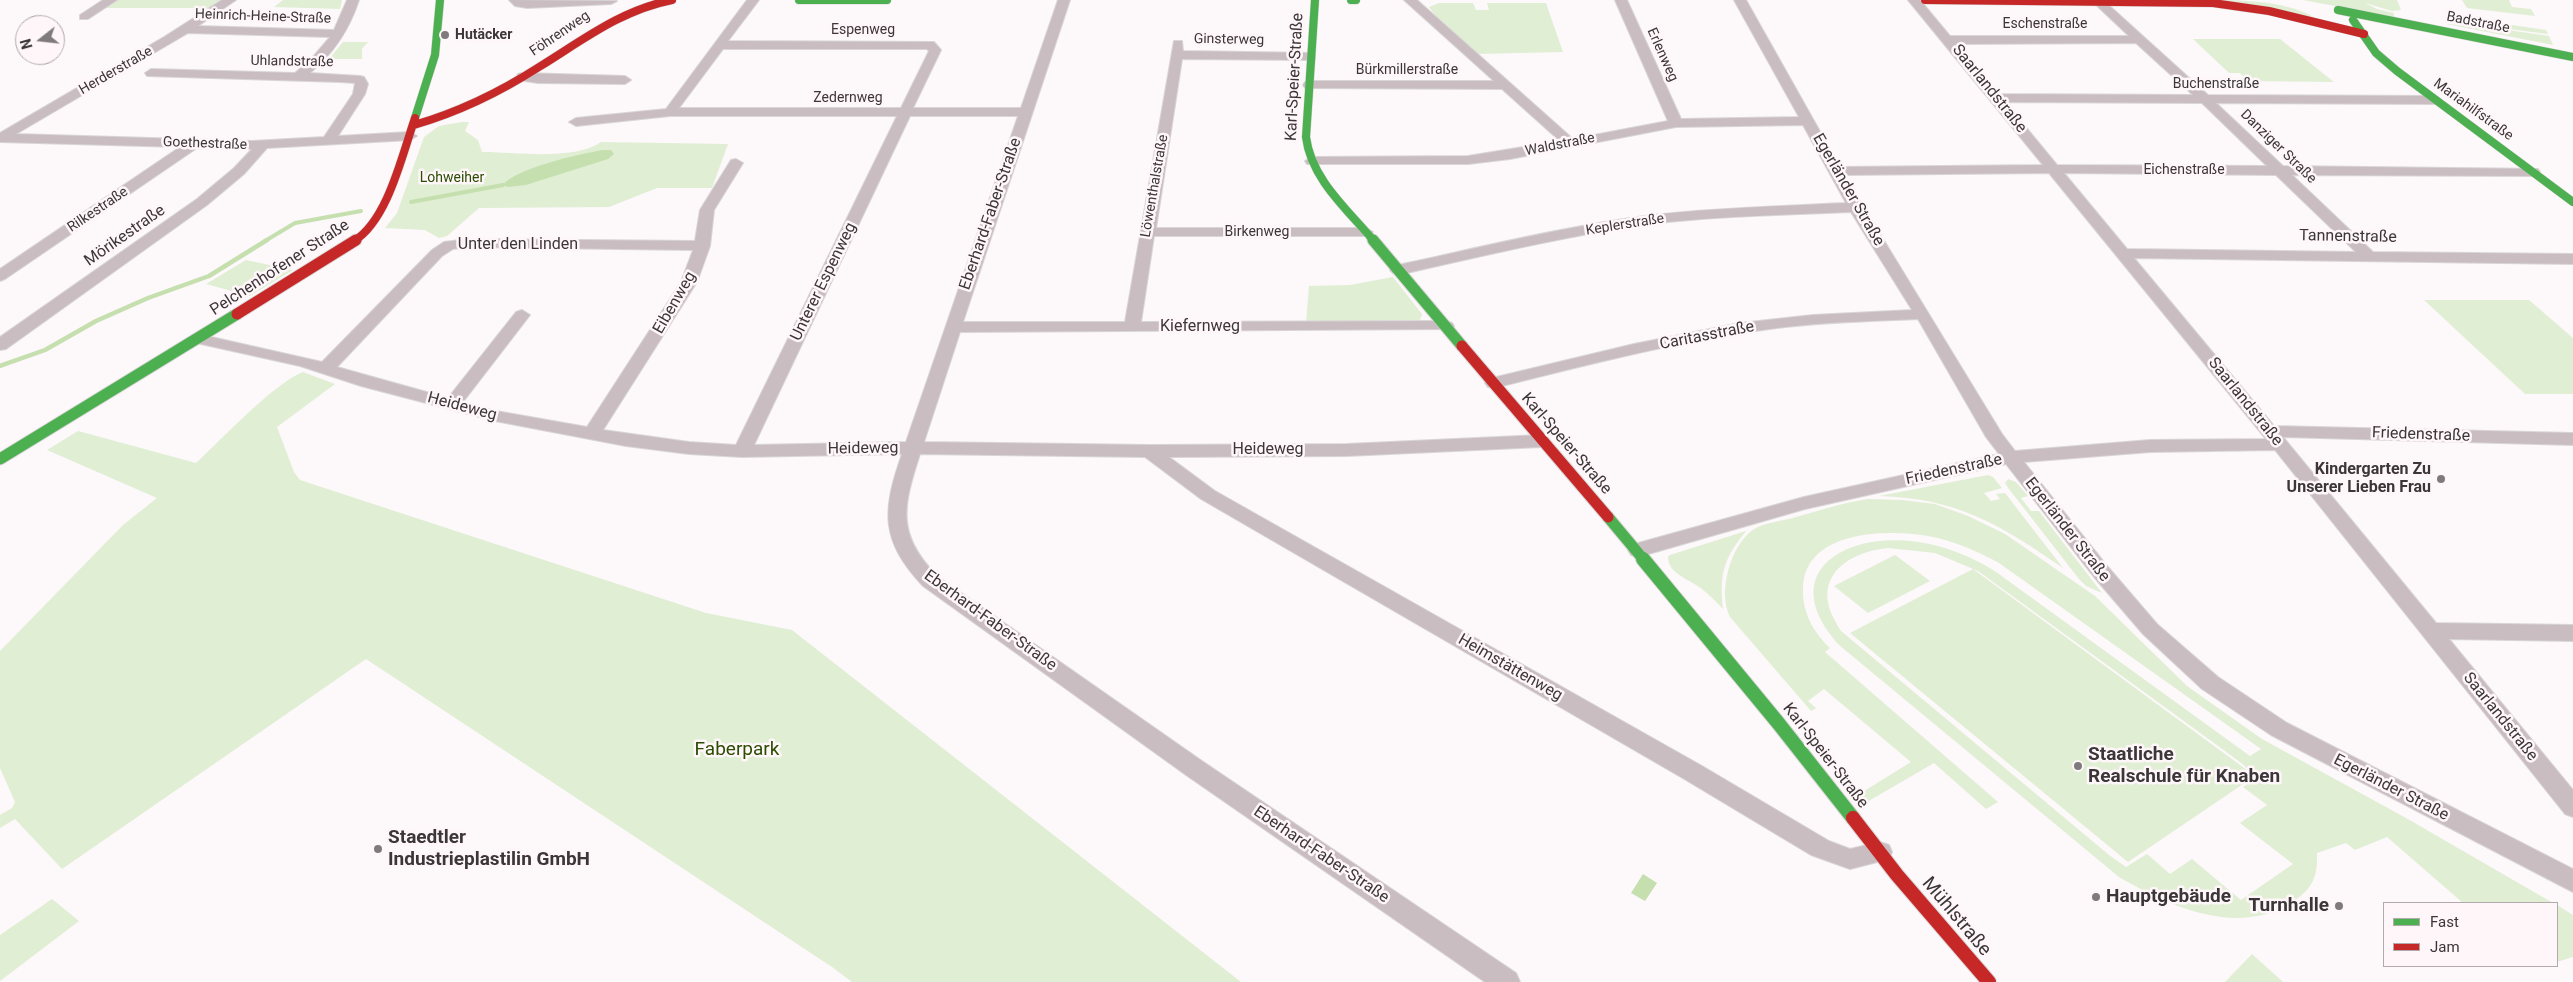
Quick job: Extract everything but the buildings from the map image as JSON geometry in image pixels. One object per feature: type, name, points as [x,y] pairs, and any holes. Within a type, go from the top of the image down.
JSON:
[{"type":"street","points":[[84,17],[111,0]]},
{"type":"street","name":"Herderstraße","points":[[0,138],[187,29],[230,0]]},
{"type":"street","points":[[298,77],[324,56],[339,34],[353,0]]},
{"type":"street","name":"Pelchenhofener Straße","points":[[0,459],[198,339],[362,236],[382,210],[412,131],[436,49],[440,0]]},
{"type":"street","points":[[515,0],[519,4],[527,5],[612,1],[612,6],[622,12]]},
{"type":"street","name":"Föhrenweg","points":[[412,131],[449,116],[522,77],[622,12],[645,4],[672,0]]},
{"type":"street","points":[[670,112],[753,0]]},
{"type":"street","points":[[799,0],[887,0]]},
{"type":"street","name":"Eberhard-Faber-Straße","points":[[1064,0],[1025,112],[898,497],[896,521],[900,542],[907,554],[930,581],[1194,768],[1507,982]]},
{"type":"street","name":"Karl-Speier-Straße","points":[[1315,0],[1306,137],[1312,161],[1324,181],[1541,440],[1638,550],[1774,717],[1897,875]]},
{"type":"street","points":[[1351,0],[1356,0]]},
{"type":"street","points":[[1410,0],[1570,143]]},
{"type":"street","name":"Erlenweg","points":[[1621,0],[1676,123]]},
{"type":"street","name":"Egerländer Straße","points":[[1740,0],[1855,207],[1923,314],[1995,437],[2132,609],[2162,641],[2210,684],[2251,712],[2302,742],[2573,881]]},
{"type":"street","name":"Saarlandstraße","points":[[1914,0],[1997,98],[2274,437],[2573,807]]},
{"type":"street","points":[[1925,0],[2212,3],[2263,10],[2365,36],[2368,24],[2367,16]]},
{"type":"street","name":"Danziger Straße","points":[[2099,2],[2142,39],[2368,255]]},
{"type":"street","name":"Badstraße","points":[[2325,7],[2573,57]]},
{"type":"street","name":"Mariahilfstraße","points":[[2350,12],[2356,26],[2386,62],[2573,202]]},
{"type":"street","name":"Heinrich-Heine-Straße","points":[[187,29],[339,34]]},
{"type":"street","name":"Eschenstraße","points":[[1949,40],[2142,39]]},
{"type":"street","name":"Espenweg","points":[[720,46],[934,47],[935,53],[906,113]]},
{"type":"street","name":"Ginsterweg","points":[[1177,49],[1311,56]]},
{"type":"street","name":"Löwenthalstraße","points":[[1132,327],[1177,49]]},
{"type":"street","name":"Uhlandstraße","points":[[151,73],[349,78],[360,80],[362,84],[359,94],[328,141]]},
{"type":"street","name":"Föhrenweg","points":[[522,77],[538,79],[626,80]]},
{"type":"street","name":"Bürkmillerstraße","points":[[1309,85],[1504,85]]},
{"type":"street","name":"Buchenstraße","points":[[1997,98],[2435,100]]},
{"type":"street","name":"Zedernweg","points":[[576,122],[670,112],[1025,112]]},
{"type":"street","name":"Unterer Espenweg","points":[[742,450],[906,113]]},
{"type":"street","name":"Waldstraße","points":[[1312,161],[1468,160],[1676,123],[1706,121],[1808,121]]},
{"type":"street","name":"Goethestraße","points":[[0,138],[263,145],[328,141],[412,131]]},
{"type":"street","name":"Rilkestraße","points":[[0,276],[195,143]]},
{"type":"street","name":"Mörikestraße","points":[[0,345],[202,202],[238,171],[263,145]]},
{"type":"street","name":"Eibenweg","points":[[592,434],[689,282],[702,246],[707,210],[736,163]]},
{"type":"street","name":"Eichenstraße","points":[[1835,171],[2054,169],[2533,172]]},
{"type":"street","name":"Keplerstraße","points":[[1398,270],[1494,249],[1667,218],[1855,207]]},
{"type":"street","name":"Birkenweg","points":[[1147,232],[1366,232]]},
{"type":"street","name":"Unter den Linden","points":[[326,368],[437,253],[449,245],[468,243],[702,246]]},
{"type":"street","name":"Tannenstraße","points":[[2122,253],[2573,259]]},
{"type":"street","name":"Caritasstraße","points":[[1494,383],[1596,358],[1732,330],[1823,319],[1923,314]]},
{"type":"street","points":[[454,404],[522,315]]},
{"type":"street","name":"Kiefernweg","points":[[954,327],[1446,326]]},
{"type":"street","name":"Heideweg","points":[[198,339],[326,368],[367,382],[495,416],[592,434],[689,448],[742,450],[913,448],[1149,451],[1347,450],[1541,440]]},
{"type":"street","name":"Friedenstraße","points":[[1638,550],[1804,503],[2010,457],[2274,437],[2573,439]]},
{"type":"street","name":"Heimstättenweg","points":[[1149,451],[1208,495],[1694,773],[1820,848],[1850,860],[1880,852]]},
{"type":"street","points":[[1181,475],[1194,451]]},
{"type":"street","points":[[2430,631],[2573,633]]},
{"type":"street","name":"Mühlstraße","points":[[1897,875],[1989,982]]},
{"type":"green space","points":[[115,0],[222,0],[210,8],[102,8]]},
{"type":"green space","points":[[283,0],[342,0],[340,9],[274,7]]},
{"type":"green space","points":[[2205,0],[2275,4],[2302,11],[2314,17]]},
{"type":"green space","points":[[2303,0],[2397,0],[2401,10],[2392,11],[2365,3],[2377,9],[2394,13],[2394,17]]},
{"type":"green space","points":[[2462,0],[2509,0],[2512,7],[2531,9],[2535,16],[2467,8]]},
{"type":"green space","points":[[1439,3],[1473,3],[1476,10],[1489,10],[1487,3],[1546,3],[1563,52],[1477,54],[1435,15],[1429,7]]},
{"type":"green space","points":[[2464,18],[2546,30],[2548,34],[2463,23],[2465,21]]},
{"type":"green space","points":[[2446,24],[2480,26],[2549,36],[2553,45]]},
{"type":"green space","points":[[2193,39],[2280,39],[2334,82],[2248,81],[2240,73],[2229,73]]},
{"type":"green space","points":[[343,42],[368,42],[362,49],[362,59],[329,59]]},
{"type":"green space","name":"Lohweiher","points":[[469,122],[465,131],[478,140],[482,152],[560,154],[590,148],[601,142],[728,144],[712,188],[657,188],[609,207],[479,208],[447,236],[439,238],[425,230],[385,228],[397,213],[424,137],[439,126]]},
{"type":"green space","points":[[246,260],[293,270],[250,296],[206,284]]},
{"type":"green space","points":[[1393,277],[1422,314],[1420,320],[1306,323],[1309,286],[1350,285]]},
{"type":"green space","points":[[2424,300],[2529,300],[2573,338],[2573,394],[2525,394]]},
{"type":"green space","name":"Faberpark","points":[[303,372],[335,384],[277,427],[294,472],[300,480],[706,613],[792,630],[1241,982],[852,982],[366,659],[62,869],[15,819],[0,828],[0,815],[12,808],[15,802],[0,768],[0,651],[123,525],[157,498],[47,450],[78,431],[196,463],[277,388]]},
{"type":"green space","points":[[1988,475],[1993,477],[2002,488],[1984,493],[1991,501],[2000,499],[1996,494],[2005,493],[2063,568],[1998,527],[1955,508],[1907,498],[1879,496]]},
{"type":"green space","points":[[2008,479],[2016,482],[2028,496],[2021,498],[2031,511],[2039,511],[2102,593],[2086,586],[2079,579],[2009,489],[2005,483]]},
{"type":"green space","points":[[1868,499],[1902,500],[1935,504],[1968,516],[2005,534],[2095,596],[2187,686],[2262,739],[2406,818],[2551,902],[2462,902],[2387,837],[2355,850],[2346,843],[2317,853],[2315,876],[2304,893],[2291,903],[2270,913],[2248,917],[2203,914],[2159,898],[2119,877],[1839,645],[1821,619],[1814,597],[1816,577],[1827,562],[1844,551],[1866,543],[1891,540],[1928,544],[1949,549],[1969,557],[1996,572],[2250,756],[2261,749],[1999,563],[1964,546],[1928,536],[1891,533],[1871,534],[1832,544],[1817,554],[1807,569],[1803,588],[1804,605],[1818,635],[1830,648],[1825,652],[1998,802],[1986,809],[1934,763],[1867,802],[1861,793],[1911,762],[1824,689],[1808,701],[1816,708],[1811,711],[1730,617],[1726,607],[1726,582],[1729,568],[1733,556],[1747,535],[1756,528],[1768,523]],"holes":[[[1888,548],[1935,553],[1978,571],[2240,762],[2257,777],[2243,787],[2267,805],[2240,823],[2293,864],[2241,900],[2192,859],[2170,874],[2147,854],[2126,867],[2109,855],[1841,631],[1833,618],[1828,603],[1828,590],[1836,571],[1854,557],[1877,550]]]},
{"type":"green space","points":[[1746,531],[1728,558],[1725,567],[1722,586],[1723,609],[1702,589],[1676,572],[1669,563],[1668,557],[1670,555]]},
{"type":"green space","points":[[1895,555],[1930,581],[1868,613],[1834,586]]},
{"type":"green space","points":[[1973,569],[2255,776],[2128,862],[1850,633]]},
{"type":"green space","points":[[52,899],[79,921],[0,981],[0,935]]},
{"type":"green space","points":[[2558,906],[2573,915],[2573,957],[2558,962]]},
{"type":"green space","points":[[2252,954],[2283,982],[2225,982]]},
{"type":"shaded area","name":"Lohweiher","points":[[611,150],[614,154],[608,159],[526,185],[508,187],[503,185],[510,179],[534,168],[565,158]]},
{"type":"shaded area","points":[[1643,874],[1657,883],[1645,901],[1631,893]]},
{"type":"waterway","points":[[411,202],[503,185]]},
{"type":"waterway","points":[[265,241],[295,223],[361,211]]},
{"type":"waterway","points":[[0,366],[45,350],[96,321],[148,298],[209,276],[267,240]]},
{"type":"traffic: fast","points":[[415,118],[435,55],[440,0]]},
{"type":"traffic: fast","points":[[799,0],[887,0]]},
{"type":"traffic: fast","points":[[1315,0],[1306,137],[1308,153],[1318,174],[1462,346]]},
{"type":"traffic: fast","points":[[1351,0],[1356,0]]},
{"type":"traffic: fast","points":[[2338,10],[2573,57]]},
{"type":"traffic: fast","points":[[2353,20],[2376,53],[2397,71],[2573,202]]},
{"type":"traffic: fast","points":[[0,459],[237,314]]},
{"type":"traffic: fast","points":[[1608,517],[1779,724],[1853,818]]},
{"type":"traffic: jam","points":[[414,125],[433,120],[487,97],[624,14],[655,3],[672,0]]},
{"type":"traffic: jam","points":[[1925,0],[2213,3],[2269,11],[2364,34]]},
{"type":"traffic: jam","points":[[237,314],[362,236],[382,209],[415,118]]},
{"type":"traffic: jam","points":[[1462,346],[1608,517]]},
{"type":"traffic: jam","points":[[1853,818],[1897,875],[1989,982]]},
{"type":"place","name":"Hutäcker","points":[[445,35]]},
{"type":"place","name":"Kindergarten Zu Unserer Lieben Frau","points":[[2441,479]]},
{"type":"place","name":"Staatliche Realschule für Knaben","points":[[2078,766]]},
{"type":"place","name":"Staedtler Industrieplastilin GmbH","points":[[378,849]]},
{"type":"place","name":"Hauptgebäude","points":[[2096,897]]},
{"type":"place","name":"Turnhalle","points":[[2339,906]]}]
